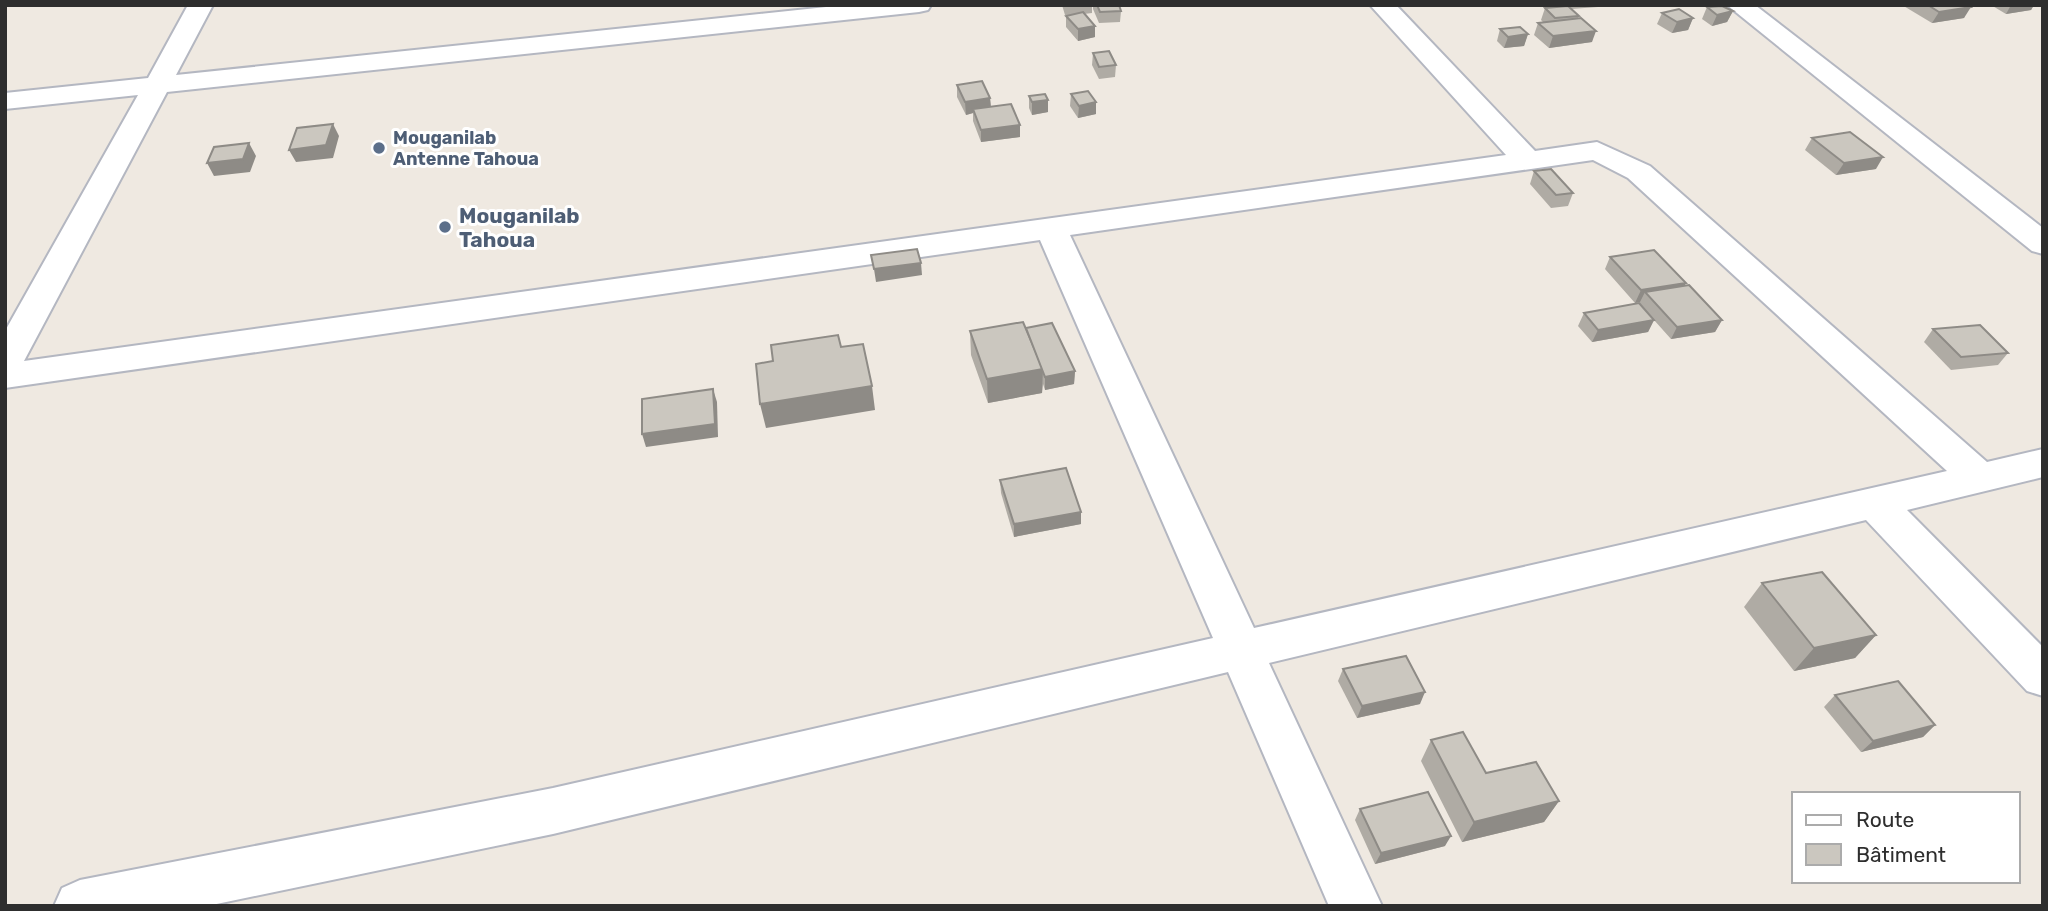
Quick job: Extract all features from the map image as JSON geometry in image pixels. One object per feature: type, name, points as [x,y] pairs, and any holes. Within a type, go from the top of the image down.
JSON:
[{"type":"street","points":[[5,363],[201,5]]},
{"type":"street","points":[[5,101],[919,5]]},
{"type":"street","points":[[1382,5],[1526,159]]},
{"type":"street","points":[[1739,5],[2043,244]]},
{"type":"street","points":[[5,376],[1597,150],[1639,172],[1979,477]]},
{"type":"street","points":[[1051,228],[1356,906]]},
{"type":"street","points":[[80,906],[553,811],[2043,463]]},
{"type":"street","points":[[1873,501],[2043,677]]},
{"type":"building","points":[[1097,5],[1119,5],[1121,11],[1100,12]]},
{"type":"building","points":[[1928,5],[1969,5],[1971,7],[1939,12]]},
{"type":"building","points":[[1568,6],[1579,16],[1555,18],[1545,8]]},
{"type":"building","points":[[1722,6],[1733,11],[1717,15],[1707,7]]},
{"type":"building","points":[[1679,9],[1693,18],[1677,22],[1662,13]]},
{"type":"building","points":[[1083,12],[1095,26],[1078,29],[1066,16]]},
{"type":"building","points":[[1581,18],[1596,31],[1553,36],[1538,23]]},
{"type":"building","points":[[1520,27],[1528,34],[1508,37],[1500,29]]},
{"type":"building","points":[[1109,51],[1116,65],[1099,67],[1093,53]]},
{"type":"building","points":[[982,81],[990,98],[965,102],[957,85]]},
{"type":"building","points":[[1088,91],[1096,102],[1079,106],[1071,94]]},
{"type":"building","points":[[1045,94],[1048,100],[1032,102],[1029,96]]},
{"type":"building","points":[[1011,104],[1020,125],[981,130],[973,109]]},
{"type":"building","points":[[333,124],[326,145],[289,150],[297,128]]},
{"type":"building","points":[[1850,132],[1883,157],[1844,163],[1812,138]]},
{"type":"building","points":[[249,143],[243,159],[207,163],[214,147]]},
{"type":"building","points":[[1551,169],[1573,193],[1556,195],[1534,171]]},
{"type":"building","points":[[917,249],[921,263],[874,269],[871,255]]},
{"type":"building","points":[[1654,250],[1686,283],[1641,290],[1610,257]]},
{"type":"building","points":[[1689,285],[1722,320],[1677,327],[1645,292]]},
{"type":"building","points":[[1639,303],[1654,320],[1598,330],[1584,313]]},
{"type":"building","points":[[1023,322],[1043,369],[987,379],[970,331]]},
{"type":"building","points":[[1052,323],[1075,371],[1045,377],[1026,328]]},
{"type":"building","points":[[1980,325],[2008,353],[1961,357],[1933,329]]},
{"type":"building","points":[[838,335],[841,347],[863,344],[872,386],[760,404],[756,364],[773,361],[771,345]]},
{"type":"building","points":[[713,389],[715,424],[642,434],[642,399]]},
{"type":"building","points":[[1066,468],[1081,512],[1014,524],[1000,480]]},
{"type":"building","points":[[1822,572],[1876,635],[1814,648],[1762,583]]},
{"type":"building","points":[[1406,656],[1425,692],[1362,706],[1343,669]]},
{"type":"building","points":[[1898,681],[1935,725],[1873,741],[1835,695]]},
{"type":"building","points":[[1463,732],[1486,773],[1536,762],[1559,801],[1474,822],[1431,740]]},
{"type":"building","points":[[1428,792],[1451,836],[1381,853],[1360,809]]},
{"type":"place","name":"Mouganilab Antenne Tahoua","points":[[379,148]]},
{"type":"place","name":"Mouganilab Tahoua","points":[[445,227]]}]
